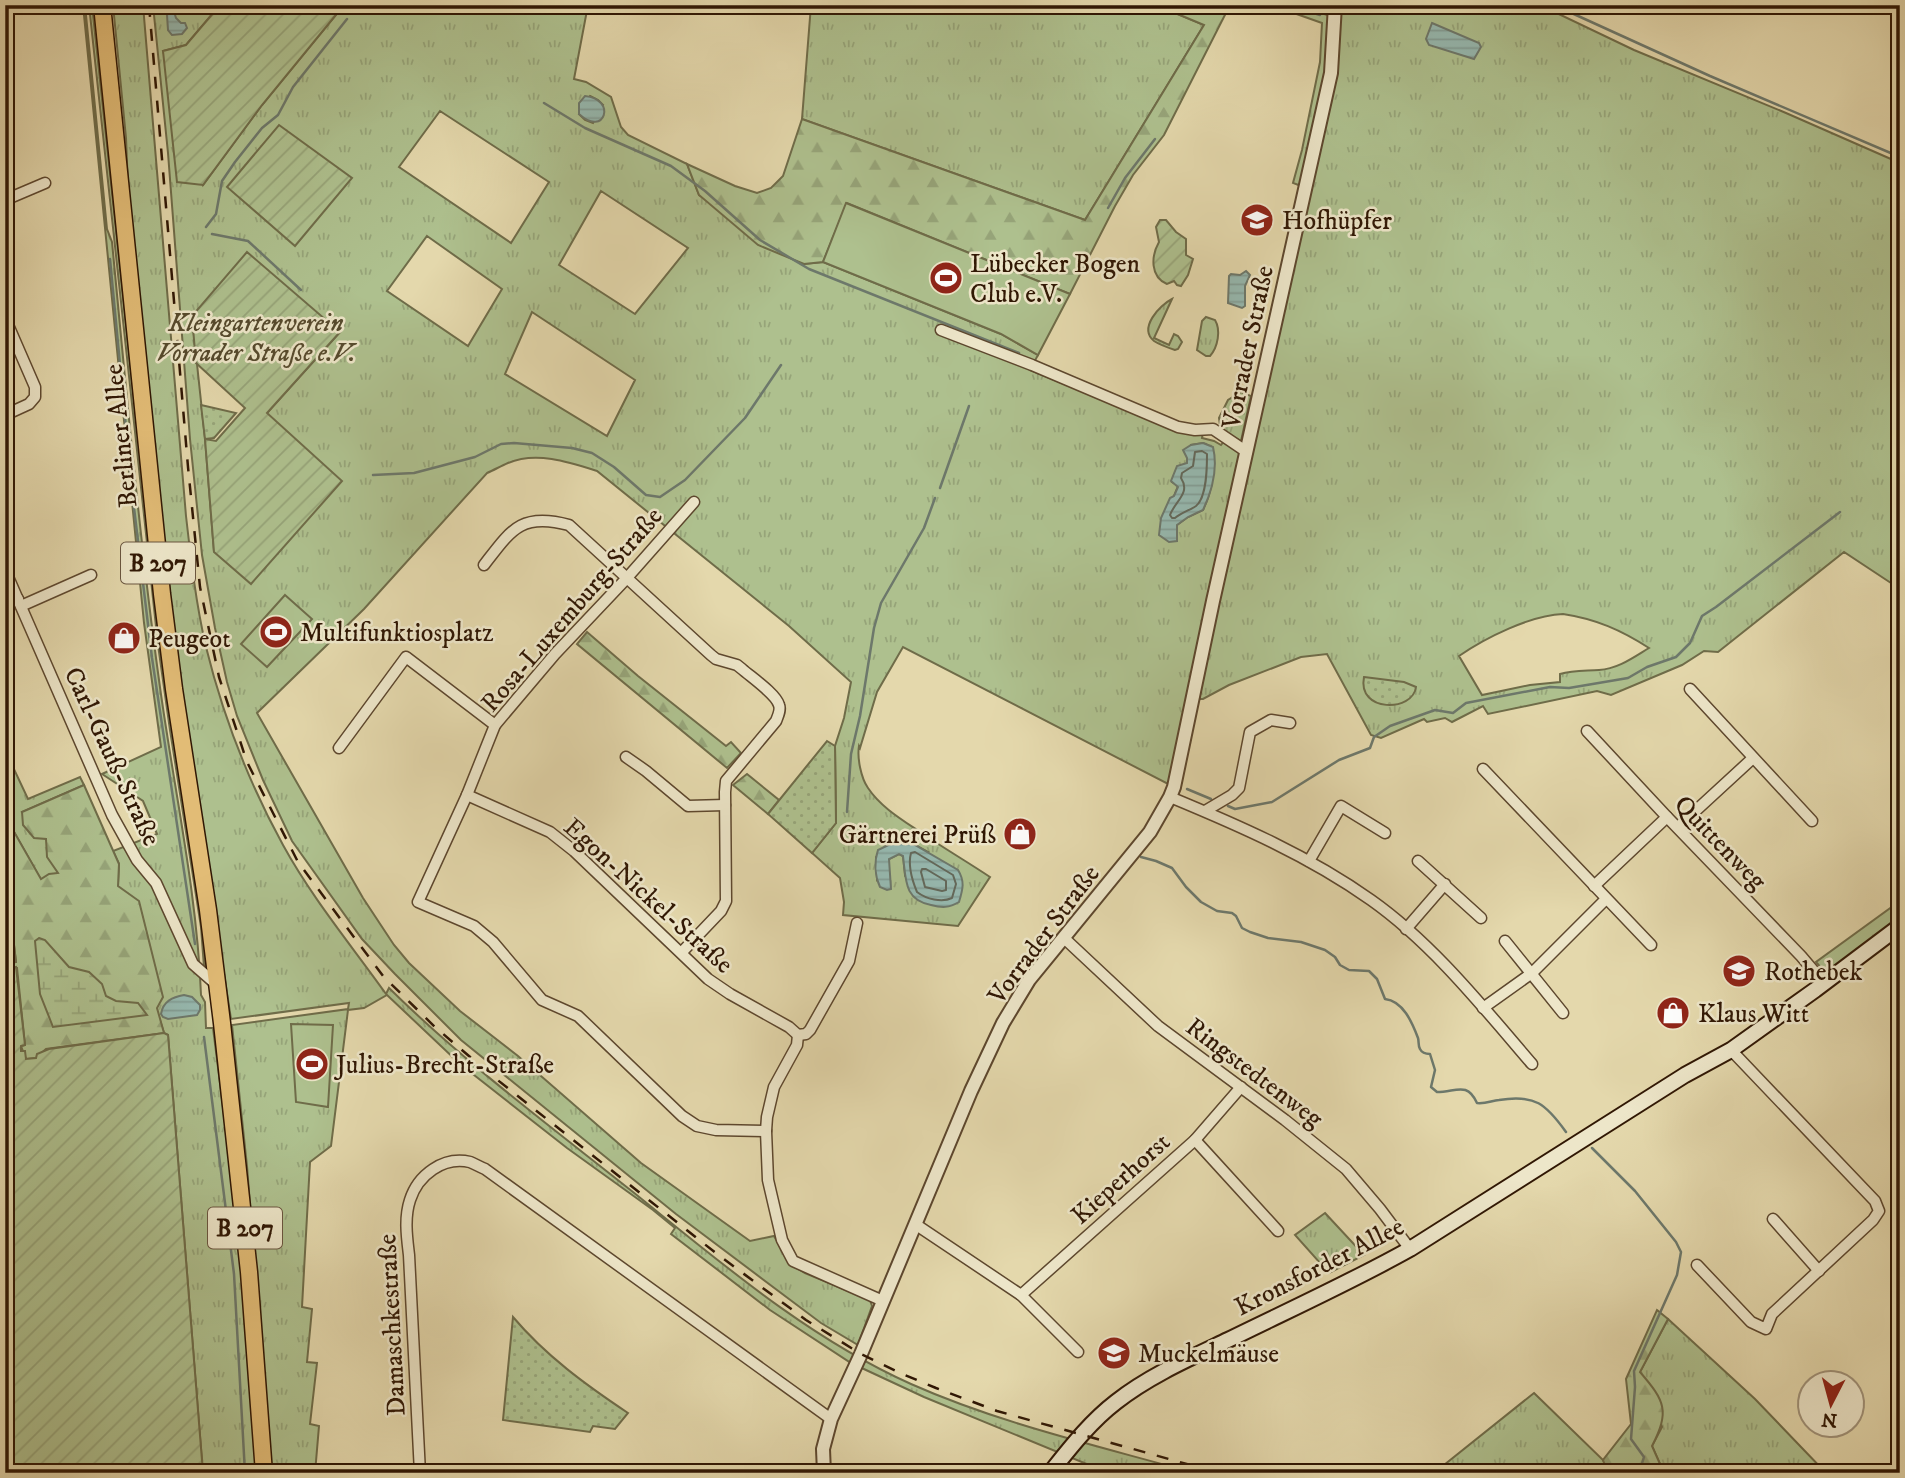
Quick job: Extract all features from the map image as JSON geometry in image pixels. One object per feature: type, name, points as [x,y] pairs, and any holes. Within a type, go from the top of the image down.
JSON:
[{"type":"main road","name":"Berliner Allee","points":[[102,5],[162,594],[217,985]]},
{"type":"main road","name":"Kronsforder Allee","points":[[1050,1473],[1095,1420],[1117,1401],[1149,1380],[1410,1249],[1685,1075],[1731,1049],[1900,926]]},
{"type":"main road","name":"B 207","points":[[217,985],[249,1272],[264,1473]]},
{"type":"street","name":"Vorrader Straße","points":[[824,1473],[823,1449],[831,1419],[971,1091],[1003,1023],[1029,980],[1150,832],[1174,788],[1331,73],[1335,5]]},
{"type":"street","points":[[5,200],[45,183]]},
{"type":"street","points":[[5,318],[35,387],[35,397],[29,404],[5,415]]},
{"type":"street","name":"Vorrader Straße","points":[[941,330],[1178,427],[1213,429],[1247,452]]},
{"type":"street","name":"Rosa-Luxemburg-Straße","points":[[694,502],[555,654],[495,725],[467,795],[418,902],[474,926],[493,942],[542,1000],[578,1016],[682,1116],[697,1126],[716,1130],[766,1131]]},
{"type":"street","points":[[484,565],[512,530],[524,523],[556,522],[569,525],[711,655],[737,665],[779,705],[780,713],[776,721],[726,781],[726,901],[721,911],[682,952]]},
{"type":"street","name":"Carl-Gauß-Straße","points":[[5,570],[112,815],[137,860],[160,890],[192,964],[217,985]]},
{"type":"street","points":[[5,604],[20,603],[91,575]]},
{"type":"street","points":[[339,748],[406,657],[495,725]]},
{"type":"street","points":[[1690,689],[1812,821]]},
{"type":"street","points":[[1205,811],[1239,788],[1250,732],[1271,720],[1290,723]]},
{"type":"street","name":"Quittenweg","points":[[1587,731],[1824,983]]},
{"type":"street","points":[[626,757],[688,806],[725,805]]},
{"type":"street","points":[[1678,827],[1753,758]]},
{"type":"street","points":[[1483,769],[1651,945]]},
{"type":"street","name":"Egon-Nickel-Straße","points":[[467,795],[550,832],[574,851],[718,987],[789,1027],[798,1035]]},
{"type":"street","points":[[1170,797],[1309,860],[1371,900],[1448,969],[1532,1064]]},
{"type":"street","points":[[1309,860],[1341,806],[1385,832]]},
{"type":"street","points":[[1594,886],[1667,817]]},
{"type":"street","points":[[1418,861],[1481,918]]},
{"type":"street","points":[[1406,929],[1445,884]]},
{"type":"street","points":[[1483,1009],[1532,973],[1606,899]]},
{"type":"street","points":[[857,923],[849,961],[810,1030],[806,1034],[798,1035],[797,1045],[774,1087],[769,1102],[766,1131],[768,1180],[782,1240],[793,1261],[883,1301]]},
{"type":"street","name":"Ringstedtenweg","points":[[1064,938],[1158,1026],[1346,1169],[1410,1249]]},
{"type":"street","points":[[1505,941],[1563,1013]]},
{"type":"street","points":[[1698,1265],[1751,1322],[1766,1329],[1772,1314],[1873,1220],[1879,1211],[1875,1202],[1731,1049]]},
{"type":"street","name":"Kieperhorst","points":[[1021,1295],[1195,1140],[1241,1087]]},
{"type":"street","points":[[1195,1140],[1278,1231]]},
{"type":"street","name":"Damaschkestraße","points":[[420,1473],[406,1228],[410,1200],[422,1179],[434,1168],[453,1161],[470,1163],[485,1169],[831,1419]]},
{"type":"street","points":[[1773,1219],[1819,1271]]},
{"type":"street","points":[[915,1224],[1021,1295],[1078,1352]]},
{"type":"green space","points":[[83,5],[107,229],[112,242],[152,626],[190,877],[201,995],[205,1002],[206,1028],[213,1028],[238,1226],[257,1473],[203,1473],[168,1035],[164,1033],[118,886],[119,864],[113,851],[157,834],[143,801],[102,774],[161,747],[144,623]]},
{"type":"green space","points":[[89,5],[92,5],[160,645],[201,912],[206,968],[158,645]]},
{"type":"green space","points":[[113,5],[143,5],[186,516],[197,598],[213,673],[248,773],[294,865],[386,994],[389,988],[478,1068],[539,1118],[766,1297],[836,1344],[911,1384],[980,1411],[1194,1473],[1106,1472],[924,1397],[851,1363],[770,1310],[671,1234],[675,1228],[460,1064],[387,995],[364,1008],[348,1010],[331,1146],[310,1162],[302,1307],[312,1309],[307,1362],[317,1363],[310,1424],[319,1426],[315,1473],[271,1473],[247,1166],[232,1025],[348,1009],[349,1003],[231,1019],[180,689],[129,211],[126,138]]},
{"type":"green space","points":[[153,5],[220,5],[186,45],[163,51],[203,185],[262,105],[344,5],[588,5],[574,79],[586,82],[611,97],[621,127],[628,135],[687,164],[699,195],[804,264],[823,262],[1001,334],[1038,355],[1030,370],[1177,430],[1203,432],[1202,438],[1221,445],[1225,440],[1241,450],[1301,186],[1293,183],[1320,62],[1322,23],[1271,5],[1296,5],[1330,16],[1330,10],[1322,5],[1540,5],[1634,50],[1900,163],[1900,589],[1844,552],[1718,652],[1704,651],[1682,665],[1611,695],[1597,691],[1488,714],[1483,706],[1452,722],[1445,718],[1427,722],[1424,719],[1381,738],[1371,735],[1327,654],[1301,657],[1229,685],[1203,699],[1196,699],[1174,787],[903,647],[877,692],[860,748],[859,746],[860,768],[868,788],[887,809],[990,877],[958,926],[843,915],[840,878],[812,853],[836,823],[835,746],[851,682],[789,626],[597,471],[552,459],[530,458],[508,463],[487,473],[364,609],[257,713],[363,898],[409,963],[460,1011],[518,1056],[641,1163],[750,1241],[774,1236],[790,1264],[870,1300],[872,1306],[858,1345],[821,1323],[676,1214],[461,1040],[362,939],[292,841],[237,716],[215,628],[202,555],[190,439],[168,153]],"holes":[[[590,96],[603,105],[593,123],[579,114]],[[440,111],[549,182],[511,243],[399,167]],[[601,191],[688,248],[635,314],[559,265]],[[427,236],[502,289],[468,346],[387,291]],[[532,312],[635,380],[607,436],[505,374]],[[192,317],[340,332],[267,413],[214,552]],[[1203,443],[1212,447],[1212,479],[1207,502],[1203,510],[1177,525],[1177,541],[1174,496],[1178,486],[1172,482],[1187,463],[1191,445]],[[1550,615],[1575,616],[1608,626],[1649,648],[1613,667],[1560,674],[1560,682],[1482,695],[1459,656],[1495,635]],[[901,839],[928,852],[905,875],[903,856],[899,854],[889,859],[877,879],[876,857],[886,845]]]},
{"type":"green space","points":[[220,5],[344,5],[262,105],[203,185],[177,182],[163,51],[186,45]]},
{"type":"green space","points":[[811,5],[1156,5],[1204,25],[1085,220],[802,119]]},
{"type":"green space","points":[[1156,5],[1230,5],[1164,135],[1133,175],[1070,294],[847,203],[823,262],[804,264],[758,245],[699,195],[687,164],[757,193],[771,188],[783,176],[802,119],[1085,220],[1204,25]]},
{"type":"green space","name":"Kleingartenverein Vorrader Straße e.V.","points":[[279,125],[352,178],[295,246],[227,187]]},
{"type":"green space","name":"Lübecker Bogen Club e.V.","points":[[846,203],[1070,294],[1038,355],[1001,334],[823,262]]},
{"type":"green space","points":[[1160,220],[1166,220],[1186,239],[1186,255],[1193,259],[1181,286],[1174,281],[1167,284],[1161,281],[1155,271],[1154,253],[1159,242],[1156,227]]},
{"type":"green space","name":"Kleingartenverein Vorrader Straße e.V.","points":[[247,252],[340,332],[267,413],[342,481],[251,584],[214,552],[205,439],[216,441],[245,408],[196,363],[192,316]]},
{"type":"green space","points":[[1172,299],[1154,338],[1169,345],[1174,334],[1178,336],[1182,342],[1175,350],[1154,341],[1148,330],[1152,317]]},
{"type":"green space","points":[[1206,317],[1215,320],[1218,329],[1217,343],[1210,356],[1197,350],[1202,321]]},
{"type":"green space","points":[[1241,392],[1251,396],[1241,441],[1225,432],[1219,418],[1228,400]]},
{"type":"green space","points":[[201,405],[236,413],[214,438],[205,439]]},
{"type":"green space","name":"Multifunktiosplatz","points":[[285,595],[312,619],[267,667],[241,644]]},
{"type":"green space","points":[[587,632],[726,746],[731,742],[741,753],[727,768],[577,644]]},
{"type":"green space","points":[[1364,677],[1404,682],[1416,687],[1413,695],[1406,701],[1386,705],[1369,697],[1364,689]]},
{"type":"green space","points":[[827,741],[835,746],[836,823],[812,853],[768,814]]},
{"type":"green space","points":[[5,750],[28,799],[80,777],[84,785],[22,812],[46,839],[59,873],[41,880],[5,816]]},
{"type":"green space","points":[[747,774],[779,800],[768,814],[733,785]]},
{"type":"green space","points":[[84,785],[119,864],[118,886],[139,901],[163,997],[157,1008],[164,1033],[46,1049],[36,1058],[26,1059],[21,1046],[25,1045],[17,968],[12,968],[11,963],[16,962],[5,883],[5,816],[41,879],[58,873],[47,857],[46,839],[34,838],[23,825],[22,812]]},
{"type":"green space","points":[[5,883],[16,962],[11,963],[12,968],[16,967],[25,1045],[21,1046],[21,1051],[25,1051],[26,1059],[36,1058],[37,1054],[49,1049],[164,1033],[168,1035],[203,1473],[5,1473]]},
{"type":"green space","points":[[1900,901],[1900,920],[1834,968],[1822,969],[1816,962]]},
{"type":"green space","points":[[39,938],[45,940],[69,967],[89,972],[102,984],[106,996],[116,1001],[138,1003],[147,1015],[53,1027],[40,994],[35,941]]},
{"type":"green space","name":"Julius-Brecht-Straße","points":[[291,1024],[333,1025],[328,1107],[296,1102]]},
{"type":"green space","points":[[1325,1213],[1364,1255],[1329,1273],[1295,1235]]},
{"type":"green space","points":[[1657,1310],[1668,1319],[1640,1372],[1655,1391],[1662,1407],[1661,1424],[1652,1446],[1664,1473],[1608,1473],[1603,1460],[1631,1424],[1626,1379]]},
{"type":"green space","points":[[513,1317],[539,1345],[567,1369],[628,1413],[615,1429],[593,1426],[590,1432],[503,1420]]},
{"type":"green space","points":[[1668,1319],[1755,1399],[1826,1473],[1664,1473],[1652,1446],[1662,1427],[1640,1372]]},
{"type":"green space","points":[[1534,1393],[1603,1460],[1608,1473],[1434,1473]]},
{"type":"water","points":[[173,8],[176,18],[185,23],[187,28],[182,34],[172,35],[168,30],[167,15]]},
{"type":"water","points":[[1432,23],[1479,43],[1481,47],[1474,59],[1429,45],[1426,39]]},
{"type":"water","points":[[585,96],[601,103],[604,115],[601,120],[595,122],[579,114],[579,103]]},
{"type":"water","points":[[1246,271],[1250,275],[1245,286],[1245,306],[1242,308],[1228,303],[1229,276],[1240,275]]},
{"type":"water","points":[[1203,443],[1213,447],[1214,455],[1209,495],[1203,510],[1177,525],[1177,541],[1169,542],[1159,535],[1161,518],[1178,487],[1171,481],[1177,466],[1187,463],[1183,450]]},
{"type":"water","points":[[901,839],[958,870],[963,885],[959,902],[942,907],[916,899],[908,888],[903,856],[899,854],[889,859],[891,889],[880,887],[876,869],[878,850]]},
{"type":"water","points":[[184,995],[192,997],[200,1005],[197,1015],[168,1019],[163,1017],[161,1014],[166,1003],[172,998]]},
{"type":"waterway","points":[[1288,5],[1320,15]]},
{"type":"waterway","points":[[1554,5],[1710,76],[1900,157]]},
{"type":"waterway","points":[[206,227],[216,214],[222,181],[262,128],[278,115],[293,87],[347,19]]},
{"type":"waterway","points":[[544,103],[585,128],[671,166],[705,191],[760,240],[809,269],[1019,353]]},
{"type":"waterway","points":[[1108,208],[1125,178],[1155,139]]},
{"type":"waterway","points":[[212,234],[248,241],[301,290]]},
{"type":"waterway","points":[[110,259],[132,491],[152,658],[195,944]]},
{"type":"waterway","points":[[373,475],[414,473],[475,457],[501,444],[514,443],[572,448],[592,453],[614,467],[646,495],[660,497],[685,480],[745,418],[781,365]]},
{"type":"waterway","points":[[940,488],[969,406]]},
{"type":"waterway","points":[[847,812],[851,754],[881,603],[924,528],[935,498]]},
{"type":"waterway","points":[[1228,806],[1235,809],[1272,802],[1339,760],[1370,748],[1374,737],[1390,726],[1435,710],[1453,713],[1466,703],[1550,687],[1569,688],[1628,678],[1647,667],[1676,657],[1690,643],[1702,616],[1840,512]]},
{"type":"waterway","points":[[1187,789],[1211,799]]},
{"type":"waterway","name":"Rothebek","points":[[1141,857],[1172,868],[1201,902],[1217,911],[1232,913],[1242,928],[1268,938],[1301,942],[1325,950],[1349,970],[1369,971],[1377,979],[1385,999],[1397,1004],[1406,1013],[1416,1032],[1421,1050],[1430,1054],[1435,1070],[1431,1087],[1437,1092],[1465,1090],[1477,1103],[1511,1099],[1531,1100],[1546,1108],[1566,1132]]},
{"type":"waterway","points":[[204,1037],[234,1274],[245,1473]]},
{"type":"waterway","name":"Rothebek","points":[[1592,1148],[1635,1191],[1681,1252],[1677,1275],[1634,1371],[1631,1439],[1644,1457],[1639,1473]]},
{"type":"railway","points":[[149,5],[200,587],[219,677],[247,762],[298,862],[383,976],[435,1027],[490,1074],[717,1254],[806,1320],[861,1354],[900,1373],[997,1411],[1219,1473]]},
{"type":"place","name":"Hofhüpfer","points":[[1257,220]]},
{"type":"place","name":"Lübecker Bogen Club e.V.","points":[[946,278]]},
{"type":"place","name":"Multifunktiosplatz","points":[[276,632]]},
{"type":"place","name":"Peugeot","points":[[124,638]]},
{"type":"place","name":"Gärtnerei Prüß","points":[[1020,834]]},
{"type":"place","name":"Rothebek","points":[[1739,971]]},
{"type":"place","name":"Klaus Witt","points":[[1673,1013]]},
{"type":"place","name":"Julius-Brecht-Straße","points":[[312,1064]]},
{"type":"place","name":"Muckelmäuse","points":[[1114,1353]]}]
